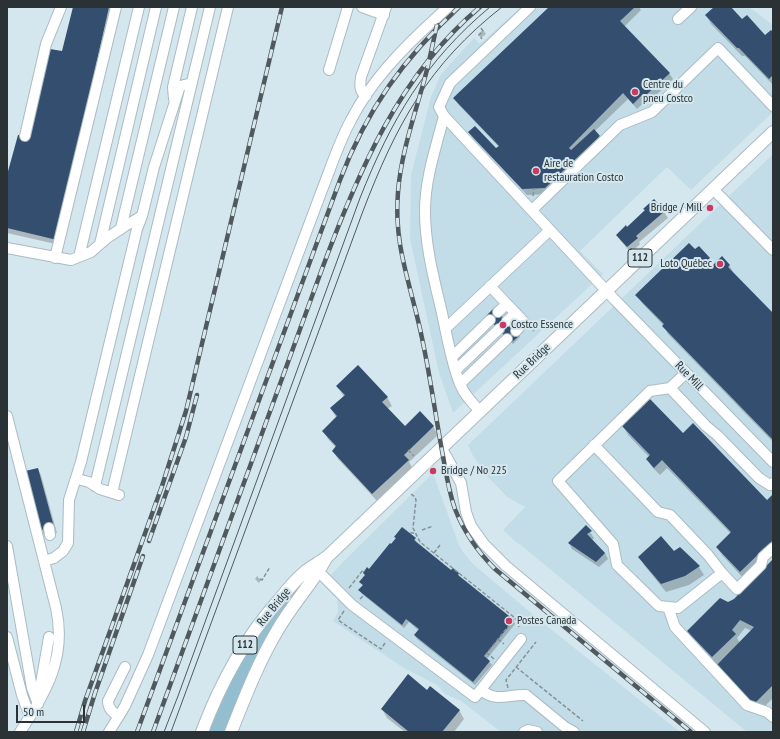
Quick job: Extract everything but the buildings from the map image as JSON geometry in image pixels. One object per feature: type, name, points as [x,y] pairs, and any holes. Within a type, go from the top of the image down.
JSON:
[{"type":"main road","name":"Rue Bridge","points":[[232,732],[253,678],[267,649],[316,569],[441,447],[773,132]]},
{"type":"main road","name":"Rue Bridge","points":[[202,732],[221,686],[245,644],[274,605],[302,574],[316,569]]},
{"type":"street","points":[[25,136],[46,44],[61,7]]},
{"type":"street","points":[[55,258],[116,7]]},
{"type":"street","points":[[79,257],[139,7]]},
{"type":"street","points":[[100,244],[156,7]]},
{"type":"street","points":[[121,228],[174,7]]},
{"type":"street","points":[[176,102],[173,98],[173,87],[192,7]]},
{"type":"street","points":[[95,486],[210,7]]},
{"type":"street","points":[[77,479],[89,482],[100,490],[115,494],[228,7]]},
{"type":"street","points":[[329,70],[348,7]]},
{"type":"street","points":[[362,7],[385,11],[361,77],[361,90],[366,96]]},
{"type":"street","points":[[109,732],[132,692],[148,655],[333,161],[351,120],[366,96],[396,58],[448,7]]},
{"type":"street","points":[[480,411],[469,399],[460,384],[452,357],[427,243],[425,211],[430,173],[444,116],[439,107],[450,83],[530,7]]},
{"type":"street","points":[[678,19],[691,7]]},
{"type":"street","points":[[532,210],[620,125],[652,112],[718,48],[773,106]]},
{"type":"street","points":[[44,561],[54,558],[68,543],[69,500],[77,479],[137,229],[142,216],[154,167],[180,86],[192,83]]},
{"type":"street","name":"Rue Mill","points":[[444,116],[606,290],[773,462]]},
{"type":"street","points":[[713,189],[773,250]]},
{"type":"street","points":[[7,248],[68,260],[92,252],[121,228],[142,216]]},
{"type":"street","points":[[446,329],[550,230]]},
{"type":"street","points":[[490,286],[524,322],[516,331]]},
{"type":"street","points":[[498,312],[507,304]]},
{"type":"street","points":[[507,321],[516,313]]},
{"type":"street","points":[[452,357],[490,320]]},
{"type":"street","points":[[456,370],[498,330]]},
{"type":"street","points":[[460,384],[508,339]]},
{"type":"street","points":[[686,373],[670,388],[650,391],[558,481],[613,544],[617,565],[659,606],[678,608],[722,573]]},
{"type":"street","points":[[670,388],[759,478],[770,485],[773,483]]},
{"type":"street","points":[[7,416],[58,617],[59,633],[56,664],[40,701],[20,732]]},
{"type":"street","points":[[594,445],[658,512],[670,514],[737,588],[761,565],[763,557],[773,548]]},
{"type":"street","points":[[441,447],[460,482],[466,512],[471,526],[484,544],[510,570],[705,732]]},
{"type":"street","points":[[7,546],[25,652],[34,693],[40,701]]},
{"type":"street","points":[[316,569],[352,605],[475,697],[521,639]]},
{"type":"street","points":[[668,607],[675,627],[747,705],[767,712],[773,717]]},
{"type":"street","points":[[7,636],[22,695],[30,717]]},
{"type":"street","points":[[40,701],[40,689],[49,636]]},
{"type":"street","points":[[119,716],[109,708],[108,701],[125,667]]},
{"type":"street","points":[[481,690],[491,697],[526,695],[565,727],[574,732]]},
{"type":"street","points":[[524,732],[528,730],[537,732]]},
{"type":"path","points":[[480,37],[479,35],[483,31],[481,28]]},
{"type":"path","points":[[533,195],[534,188]]},
{"type":"path","points":[[408,450],[414,456]]},
{"type":"path","points":[[411,494],[416,498],[413,524],[415,533],[420,542],[515,618],[519,627]]},
{"type":"path","points":[[422,530],[433,526]]},
{"type":"path","points":[[410,533],[415,533]]},
{"type":"path","points":[[434,553],[440,545]]},
{"type":"path","points":[[260,579],[262,580],[270,567]]},
{"type":"path","points":[[346,592],[363,570],[364,572]]},
{"type":"path","points":[[364,595],[359,601],[343,612],[338,620],[381,649],[391,634]]},
{"type":"path","points":[[487,653],[515,618]]},
{"type":"path","points":[[518,696],[508,688],[506,680],[536,642]]},
{"type":"path","points":[[526,655],[530,657]]},
{"type":"path","points":[[516,667],[583,721]]},
{"type":"shaded area","points":[[521,7],[749,7],[773,25],[773,112],[691,190],[667,167],[580,251],[603,274],[453,413],[439,373],[410,239],[411,175],[431,97],[441,74],[474,38],[480,44]]},
{"type":"shaded area","points":[[773,154],[773,732],[747,732],[503,530],[525,507],[507,497],[487,476],[473,456],[468,445]]},
{"type":"shaded area","points":[[433,473],[459,545],[473,564],[543,623],[680,732],[501,732],[461,701],[445,694],[437,685],[404,668],[333,621],[338,612],[337,599],[322,584]]},
{"type":"shaded area","points":[[303,581],[304,582],[226,732],[208,732],[224,692],[251,644],[255,643],[270,618]]},
{"type":"tram line","points":[[164,732],[360,198],[384,143],[412,94],[428,71],[467,28],[490,7]]},
{"type":"tram line","points":[[171,732],[363,211],[388,151],[417,98],[434,74],[476,29],[502,7]]},
{"type":"railway","points":[[76,732],[85,701],[162,486],[186,411],[282,7]]},
{"type":"railway","points":[[441,7],[426,72],[405,150],[398,192],[397,212],[401,250],[429,371],[447,476],[455,509],[472,541],[495,569],[691,732]]},
{"type":"railway","points":[[137,732],[340,180],[351,154],[362,130],[389,86],[421,46],[459,7]]},
{"type":"railway","points":[[153,732],[322,269],[350,197],[366,161],[404,94],[426,63],[451,34],[480,7]]},
{"type":"railway","points":[[149,541],[186,437],[197,395]]},
{"type":"railway","points":[[83,732],[95,693],[143,556]]},
{"type":"place","name":"Centre du pneu Costco","points":[[635,92]]},
{"type":"place","name":"Aire de restauration Costco","points":[[536,171]]},
{"type":"place","name":"Bridge / Mill","points":[[710,208]]},
{"type":"place","name":"Loto Québec","points":[[720,264]]},
{"type":"place","name":"Costco Essence","points":[[503,325]]},
{"type":"place","name":"Bridge / No 225","points":[[433,471]]},
{"type":"place","name":"Postes Canada","points":[[509,621]]}]
